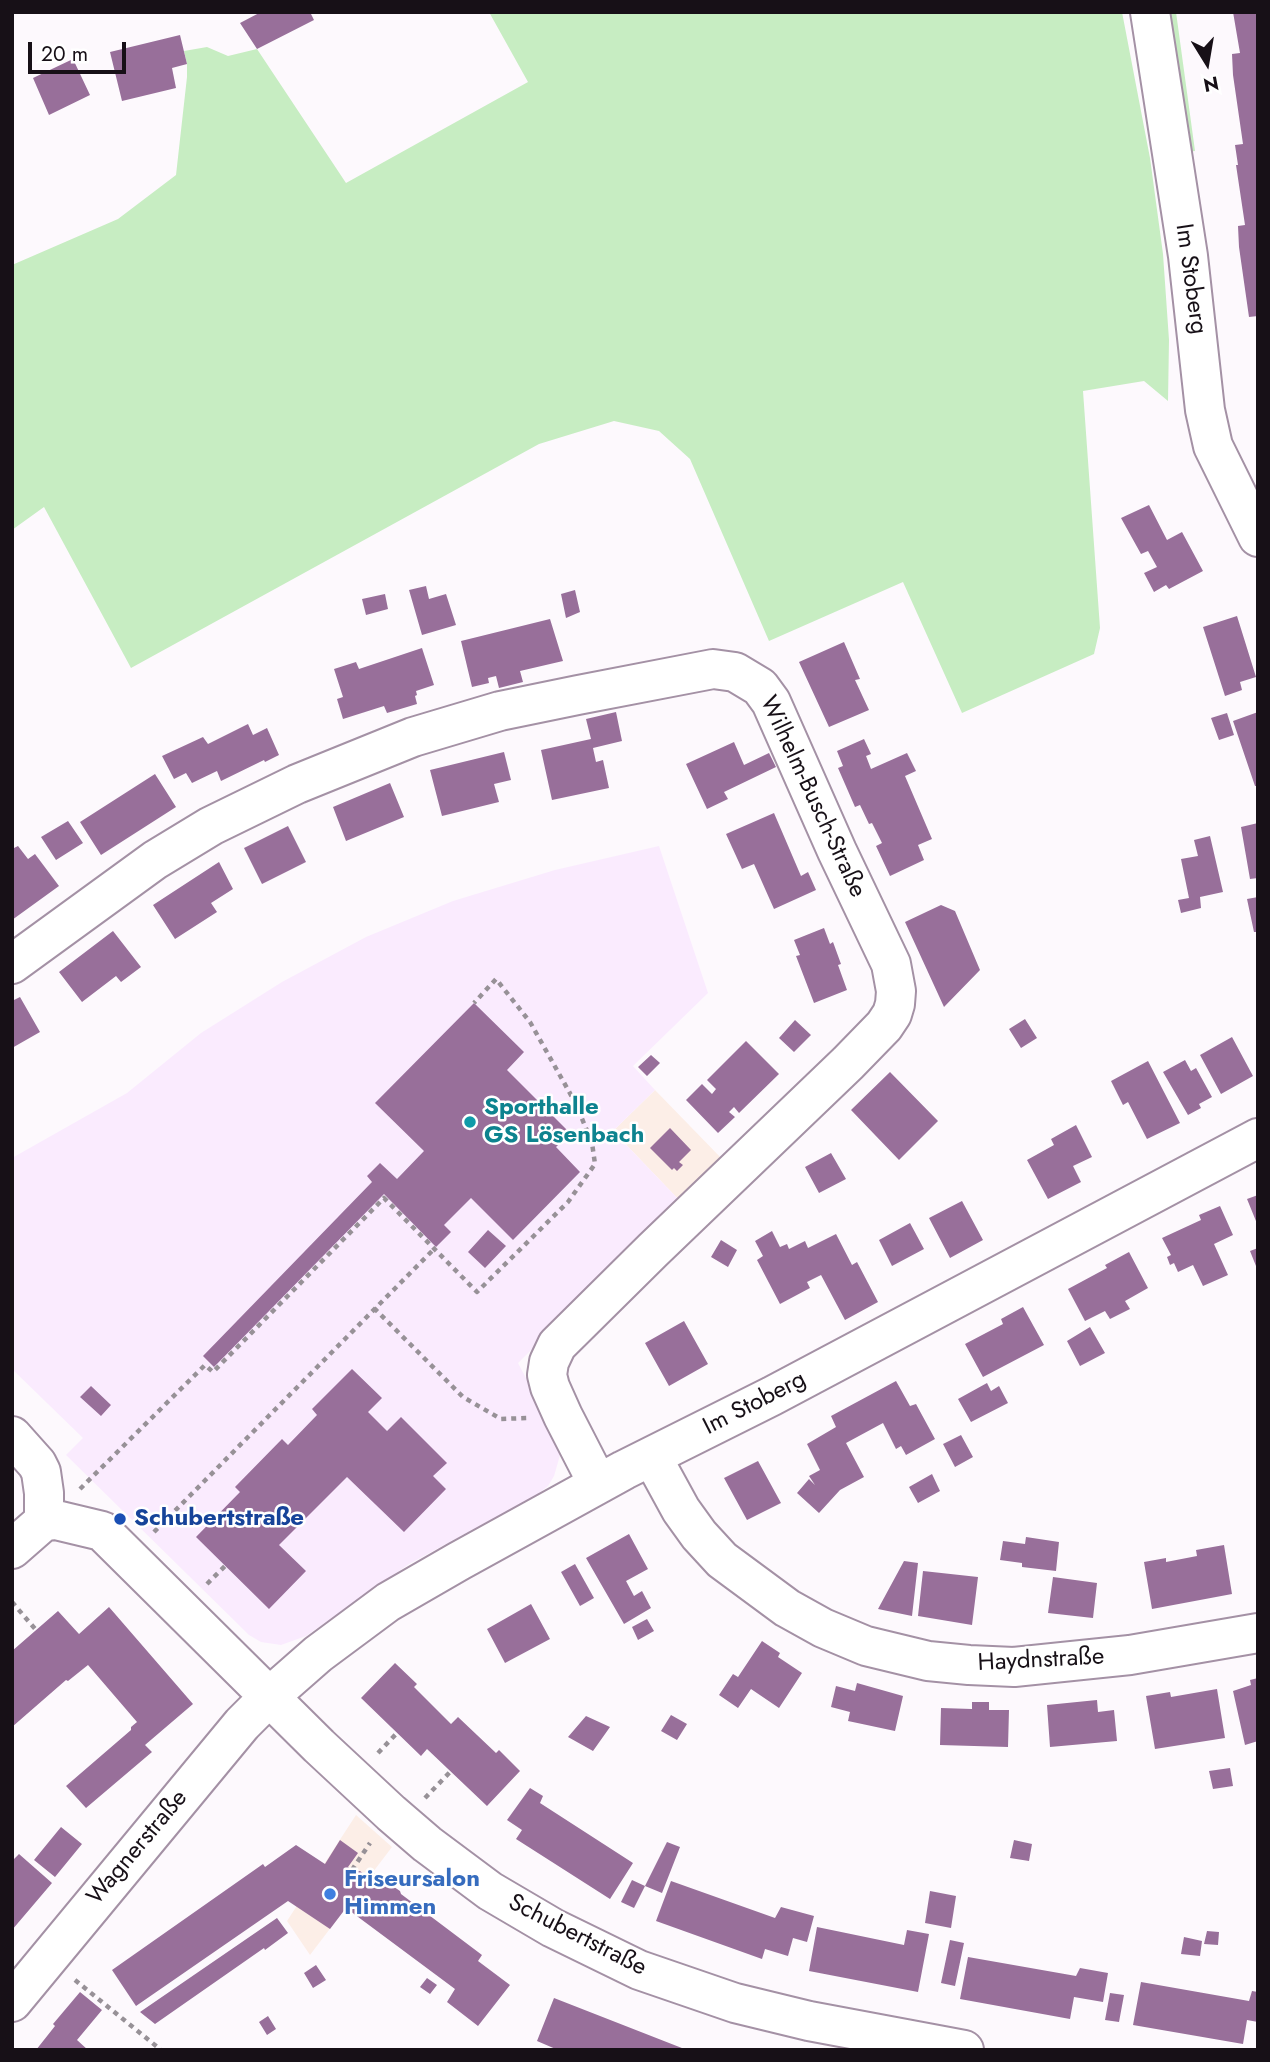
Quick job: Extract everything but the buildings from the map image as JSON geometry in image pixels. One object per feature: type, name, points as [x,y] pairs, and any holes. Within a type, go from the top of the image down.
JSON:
[{"type":"street","name":"Im Stoberg","points":[[1150,12],[1188,256],[1205,410],[1213,446],[1258,537]]},
{"type":"street","name":"Wilhelm-Busch-Straße","points":[[12,964],[155,860],[211,826],[297,785],[412,737],[500,711],[713,669],[736,672],[760,687],[771,702],[891,964],[895,980],[895,1004],[884,1026],[848,1063],[557,1345],[549,1362],[547,1375],[563,1416],[598,1484]]},
{"type":"street","name":"Im Stoberg","points":[[269,1697],[318,1654],[388,1602],[598,1484],[785,1390],[1258,1138]]},
{"type":"street","points":[[12,1436],[26,1450],[41,1472],[44,1493],[44,1521],[12,1549]]},
{"type":"street","name":"Haydnstraße","points":[[652,1457],[681,1510],[722,1560],[787,1608],[823,1628],[866,1646],[928,1661],[1014,1667],[1130,1656],[1258,1633]]},
{"type":"street","name":"Schubertstraße","points":[[44,1521],[56,1520],[102,1531],[269,1697],[426,1844],[490,1891],[553,1928],[639,1970],[735,2003],[809,2021],[964,2050]]},
{"type":"street","name":"Wagnerstraße","points":[[12,2002],[211,1760],[269,1697]]},
{"type":"path","points":[[91,1479],[205,1365],[213,1372],[384,1198],[477,1292],[568,1202],[595,1164],[592,1143],[576,1104],[530,1022],[496,979],[474,1003]]},
{"type":"path","points":[[148,1537],[434,1249]]},
{"type":"path","points":[[374,1308],[463,1397],[500,1419]]},
{"type":"path","points":[[12,1602],[36,1630]]},
{"type":"path","points":[[48,1958],[161,2050]]},
{"type":"shaded area","points":[[659,846],[708,993],[633,1066],[655,1090],[613,1131],[681,1202],[518,1363],[557,1437],[560,1455],[554,1476],[548,1486],[535,1496],[409,1564],[306,1636],[281,1645],[261,1642],[249,1635],[66,1455],[83,1438],[12,1369],[12,1158],[127,1093],[201,1033],[282,982],[366,937],[453,901],[555,870]]},
{"type":"shaded area","points":[[655,1090],[724,1161],[681,1202],[613,1131]]},
{"type":"shaded area","points":[[356,1815],[392,1847],[310,1955],[287,1921]]},
{"type":"green space","points":[[489,12],[1122,12],[1150,158],[1163,254],[1169,340],[1168,401],[1144,381],[1083,391],[1100,628],[1094,654],[962,713],[903,582],[769,641],[690,459],[659,431],[614,421],[539,444],[131,668],[44,507],[12,530],[12,265],[118,219],[176,175],[187,77],[184,51],[207,47],[228,56],[257,49],[346,183],[528,82]]},
{"type":"green space","points":[[1168,12],[1176,12],[1195,151],[1188,152]]},
{"type":"place","name":"Sporthalle GS Lösenbach","points":[[470,1122]]},
{"type":"place","name":"Schubertstraße","points":[[120,1519]]},
{"type":"place","name":"Friseursalon Himmen","points":[[330,1894]]}]
